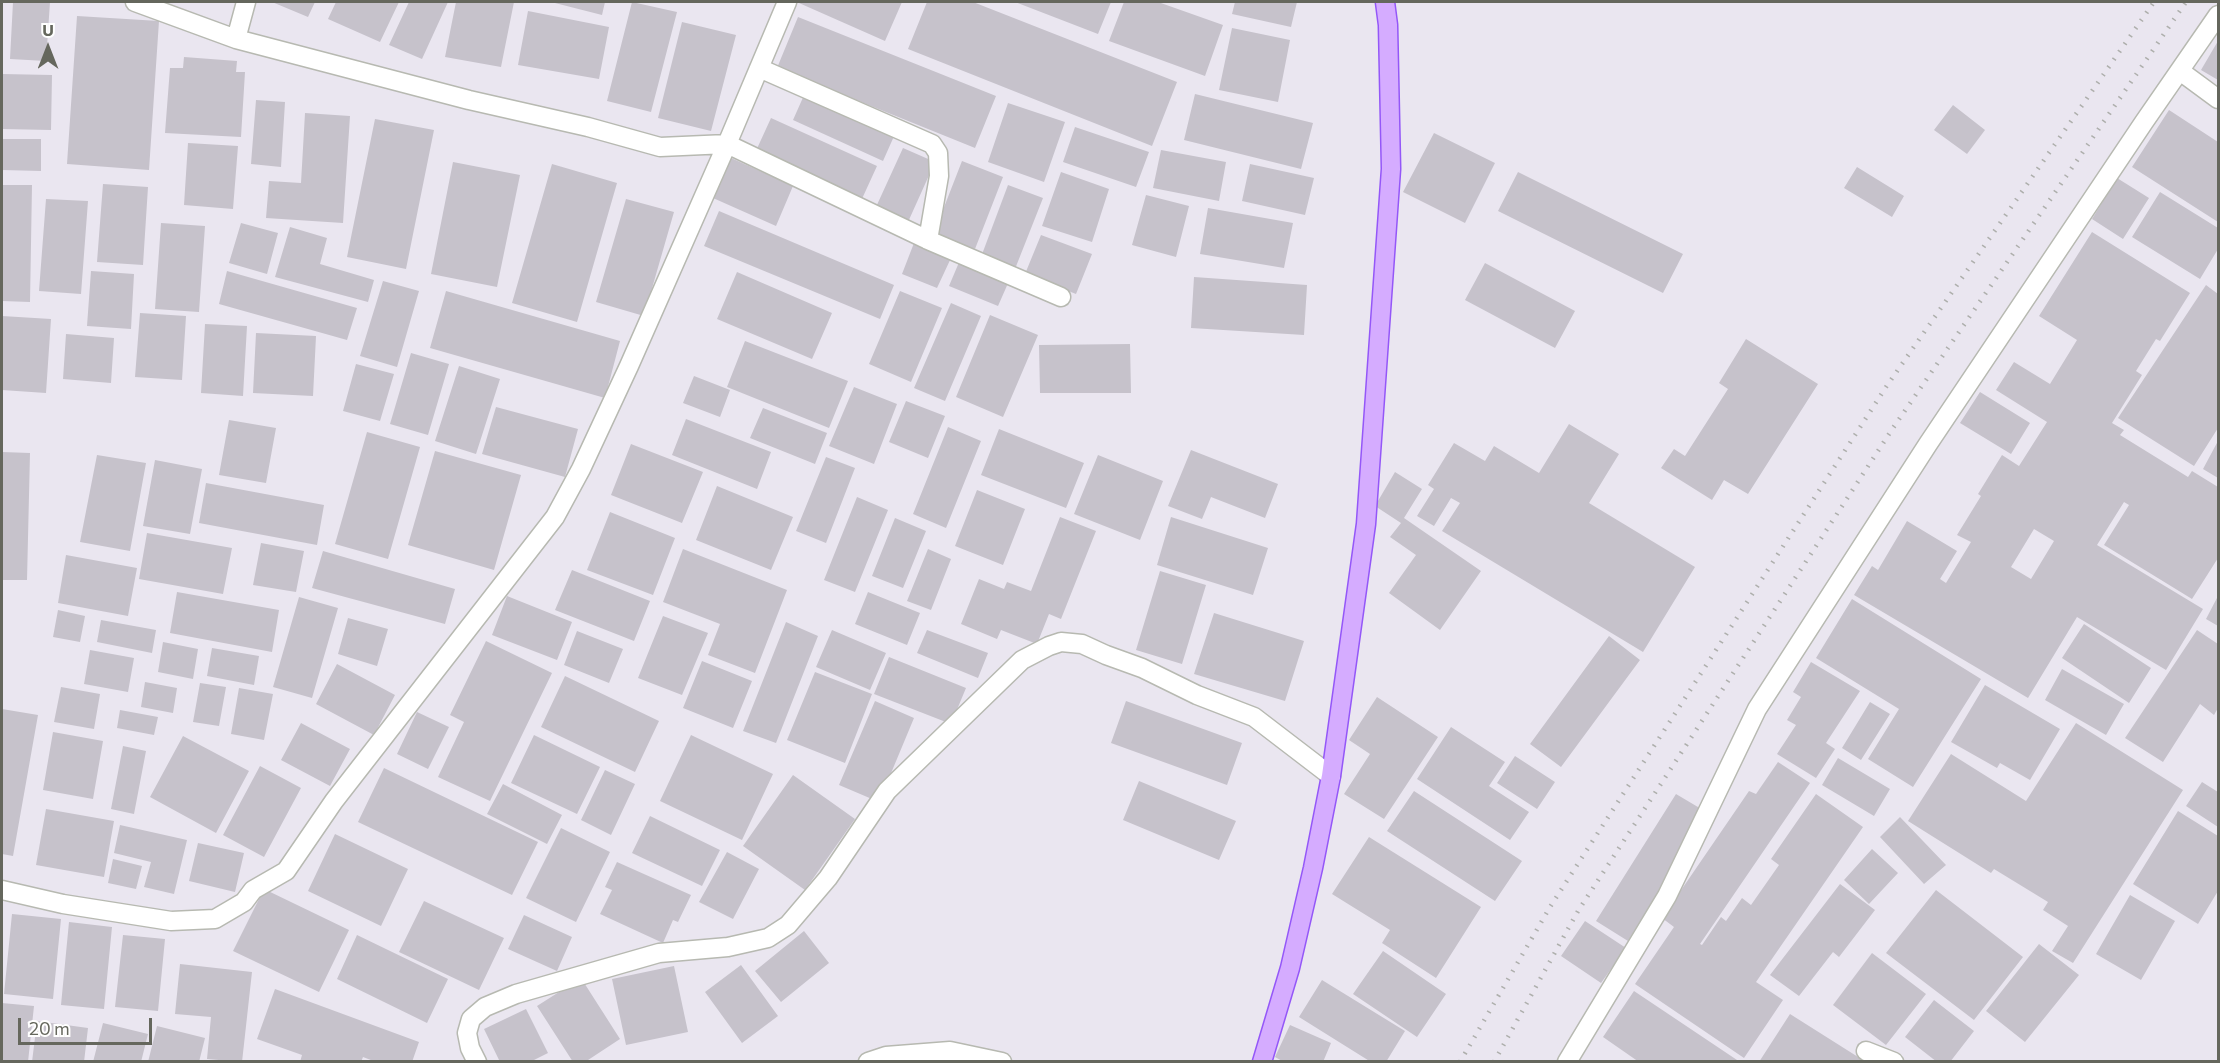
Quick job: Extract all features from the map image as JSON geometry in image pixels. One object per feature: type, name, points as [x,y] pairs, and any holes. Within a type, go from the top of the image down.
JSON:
[{"type":"main road","points":[[1262,1062],[1290,968],[1331,776],[1366,524],[1391,169],[1388,25],[1385,2]]},
{"type":"street","points":[[135,2],[236,39],[660,147],[727,144],[928,240],[1061,297]]},
{"type":"street","points":[[236,39],[246,2]]},
{"type":"street","points":[[2,890],[63,904],[171,921],[215,919],[244,902],[253,890],[286,871],[334,801],[555,517],[628,366],[727,144],[787,2]]},
{"type":"street","points":[[1567,1062],[1667,896],[1757,709],[1928,444],[2218,15]]},
{"type":"street","points":[[759,68],[932,144],[938,153],[939,176],[928,240]]},
{"type":"street","points":[[2180,71],[2218,99]]},
{"type":"street","points":[[477,1062],[470,1048],[467,1033],[471,1019],[484,1007],[516,994],[659,953],[728,947],[768,938],[788,925],[828,878],[887,791],[1022,660],[1049,646],[1061,642],[1082,644],[1106,656],[1142,668],[1197,695],[1254,717],[1331,776]]},
{"type":"street","points":[[868,1062],[886,1056],[950,1051],[1002,1062]]},
{"type":"street","points":[[1866,1051],[1894,1062]]},
{"type":"building","points":[[13,2],[50,2],[46,61],[10,59]]},
{"type":"building","points":[[272,2],[315,2],[308,17]]},
{"type":"building","points":[[336,2],[399,2],[380,42],[328,19]]},
{"type":"building","points":[[409,2],[448,2],[422,59],[389,45]]},
{"type":"building","points":[[456,2],[514,2],[501,67],[445,57]]},
{"type":"building","points":[[551,2],[605,2],[602,15]]},
{"type":"building","points":[[632,2],[677,12],[651,112],[607,101]]},
{"type":"building","points":[[800,2],[902,2],[885,41]]},
{"type":"building","points":[[927,2],[973,2],[1177,82],[1152,146],[908,49]]},
{"type":"building","points":[[1015,2],[1111,2],[1098,34]]},
{"type":"building","points":[[1124,2],[1158,2],[1223,25],[1205,76],[1109,41]]},
{"type":"building","points":[[1235,2],[1297,2],[1291,27],[1232,14]]},
{"type":"building","points":[[528,11],[609,27],[599,79],[518,65]]},
{"type":"building","points":[[77,16],[159,21],[149,170],[67,164]]},
{"type":"building","points":[[798,17],[996,96],[975,148],[777,68]]},
{"type":"building","points":[[682,22],[736,35],[711,131],[658,118]]},
{"type":"building","points":[[1232,28],[1290,40],[1278,102],[1219,90]]},
{"type":"building","points":[[2218,41],[2218,80],[2201,70]]},
{"type":"building","points":[[184,57],[237,61],[236,72],[245,72],[241,137],[165,133],[170,68],[183,68]]},
{"type":"building","points":[[2,74],[52,75],[51,130],[2,129]]},
{"type":"building","points":[[805,93],[895,134],[883,161],[793,120]]},
{"type":"building","points":[[1195,94],[1313,123],[1301,169],[1184,140]]},
{"type":"building","points":[[256,100],[285,102],[281,167],[251,164]]},
{"type":"building","points":[[1008,103],[1065,122],[1044,182],[988,162]]},
{"type":"building","points":[[1953,105],[1985,130],[1967,154],[1934,130]]},
{"type":"building","points":[[2169,110],[2218,142],[2218,222],[2132,167]]},
{"type":"building","points":[[305,113],[350,116],[343,223],[266,218],[269,181],[301,183]]},
{"type":"building","points":[[771,118],[877,166],[861,201],[755,153]]},
{"type":"building","points":[[375,119],[434,130],[406,269],[347,257]]},
{"type":"building","points":[[1075,127],[1149,152],[1136,187],[1063,162]]},
{"type":"building","points":[[1434,133],[1495,163],[1465,223],[1403,192]]},
{"type":"building","points":[[2,139],[41,139],[41,171],[2,170]]},
{"type":"building","points":[[188,143],[238,146],[233,209],[184,205]]},
{"type":"building","points":[[903,148],[935,162],[908,222],[876,207]]},
{"type":"building","points":[[1161,150],[1226,162],[1219,201],[1153,188]]},
{"type":"building","points":[[731,158],[793,186],[776,226],[713,198]]},
{"type":"building","points":[[962,161],[1003,177],[975,249],[934,233]]},
{"type":"building","points":[[453,162],[520,175],[497,287],[431,274]]},
{"type":"building","points":[[552,164],[617,183],[577,322],[512,303]]},
{"type":"building","points":[[1250,164],[1314,178],[1305,215],[1242,201]]},
{"type":"building","points":[[1857,167],[1904,196],[1892,217],[1844,188]]},
{"type":"building","points":[[1061,172],[1109,189],[1092,242],[1042,226]]},
{"type":"building","points":[[1518,172],[1683,254],[1663,293],[1498,211]]},
{"type":"building","points":[[2117,178],[2149,198],[2123,239],[2092,219]]},
{"type":"building","points":[[103,184],[148,187],[143,265],[97,262]]},
{"type":"building","points":[[2,185],[32,185],[30,302],[2,301]]},
{"type":"building","points":[[1008,185],[1043,198],[1015,269],[981,257]]},
{"type":"building","points":[[2160,192],[2218,228],[2218,249],[2200,279],[2132,237]]},
{"type":"building","points":[[1146,195],[1189,206],[1176,257],[1132,245]]},
{"type":"building","points":[[46,199],[88,201],[81,294],[39,291]]},
{"type":"building","points":[[626,199],[674,212],[644,316],[596,302]]},
{"type":"building","points":[[1208,208],[1293,223],[1284,268],[1200,254]]},
{"type":"building","points":[[719,211],[894,285],[880,319],[704,246]]},
{"type":"building","points":[[161,223],[205,226],[199,312],[155,309]]},
{"type":"building","points":[[241,223],[278,233],[267,274],[229,263]]},
{"type":"building","points":[[290,227],[327,238],[320,264],[374,280],[368,302],[275,277]]},
{"type":"building","points":[[2092,232],[2190,293],[2160,341],[2156,339],[2136,371],[2142,375],[2112,423],[2124,430],[2120,435],[2188,477],[2192,471],[2218,487],[2218,558],[2192,599],[2104,545],[2129,505],[2124,502],[2097,545],[2203,609],[2166,670],[2077,617],[2028,698],[1854,595],[1872,566],[1878,570],[1907,521],[1957,551],[1940,579],[1946,583],[1971,542],[1957,535],[2002,455],[2019,466],[2047,422],[1996,390],[2014,362],[2050,384],[2077,340],[2039,316]],"holes":[[[2034,529],[2054,541],[2031,579],[2011,567]]]},
{"type":"building","points":[[1041,235],[1092,254],[1076,294],[1025,274]]},
{"type":"building","points":[[914,243],[951,258],[937,288],[902,274]]},
{"type":"building","points":[[960,260],[1009,281],[998,306],[949,286]]},
{"type":"building","points":[[1485,263],[1575,311],[1555,348],[1465,300]]},
{"type":"building","points":[[91,271],[134,274],[131,329],[87,326]]},
{"type":"building","points":[[227,271],[357,308],[347,340],[219,304]]},
{"type":"building","points":[[737,272],[832,313],[812,359],[717,319]]},
{"type":"building","points":[[1194,277],[1307,285],[1304,335],[1191,328]]},
{"type":"building","points":[[383,281],[419,291],[397,367],[360,356]]},
{"type":"building","points":[[2206,285],[2218,294],[2218,428],[2194,466],[2118,418]]},
{"type":"building","points":[[446,291],[620,341],[605,398],[430,348]]},
{"type":"building","points":[[900,291],[942,308],[911,382],[869,364]]},
{"type":"building","points":[[951,303],[981,316],[945,401],[914,388]]},
{"type":"building","points":[[140,313],[186,316],[182,380],[135,377]]},
{"type":"building","points":[[990,315],[1038,335],[1003,417],[956,397]]},
{"type":"building","points":[[2,316],[51,319],[46,393],[2,390]]},
{"type":"building","points":[[205,324],[247,326],[243,396],[201,393]]},
{"type":"building","points":[[256,333],[316,336],[313,396],[253,393]]},
{"type":"building","points":[[66,334],[114,338],[111,383],[63,379]]},
{"type":"building","points":[[1746,339],[1818,384],[1748,494],[1724,480],[1712,500],[1661,468],[1674,449],[1685,456],[1728,389],[1719,383]]},
{"type":"building","points":[[745,341],[848,381],[829,428],[727,387]]},
{"type":"building","points":[[1130,344],[1131,393],[1040,393],[1039,345]]},
{"type":"building","points":[[411,353],[449,364],[428,435],[390,424]]},
{"type":"building","points":[[356,364],[394,374],[380,421],[343,411]]},
{"type":"building","points":[[459,366],[500,379],[476,454],[435,441]]},
{"type":"building","points":[[694,376],[730,390],[720,417],[683,403]]},
{"type":"building","points":[[854,387],[897,404],[874,464],[829,446]]},
{"type":"building","points":[[1980,392],[2030,423],[2011,454],[1960,423]]},
{"type":"building","points":[[906,401],[945,416],[928,458],[889,442]]},
{"type":"building","points":[[496,407],[578,429],[565,477],[482,454]]},
{"type":"building","points":[[763,408],[827,433],[815,464],[750,438]]},
{"type":"building","points":[[686,419],[771,452],[757,489],[672,455]]},
{"type":"building","points":[[229,420],[276,428],[266,483],[219,475]]},
{"type":"building","points":[[1569,424],[1619,454],[1589,503],[1695,567],[1643,652],[1442,531],[1460,503],[1451,498],[1434,526],[1417,516],[1434,489],[1428,485],[1454,443],[1485,461],[1494,446],[1539,473]]},
{"type":"building","points":[[948,427],[981,441],[946,528],[913,514]]},
{"type":"building","points":[[999,429],[1084,463],[1066,508],[981,475]]},
{"type":"building","points":[[367,432],[420,447],[388,559],[335,544]]},
{"type":"building","points":[[2218,441],[2218,478],[2203,469]]},
{"type":"building","points":[[631,444],[703,472],[682,523],[611,495]]},
{"type":"building","points":[[1191,450],[1278,484],[1265,518],[1211,497],[1202,519],[1168,506]]},
{"type":"building","points":[[435,451],[521,475],[494,570],[408,545]]},
{"type":"building","points":[[2,452],[30,453],[27,580],[2,580]]},
{"type":"building","points":[[97,455],[146,463],[130,551],[80,542]]},
{"type":"building","points":[[1098,455],[1163,481],[1140,540],[1074,514]]},
{"type":"building","points":[[826,457],[855,468],[826,543],[796,531]]},
{"type":"building","points":[[155,460],[202,469],[190,534],[143,526]]},
{"type":"building","points":[[1395,472],[1422,489],[1404,518],[1481,571],[1440,630],[1389,593],[1416,555],[1390,537],[1401,523],[1375,506]]},
{"type":"building","points":[[206,483],[324,505],[317,545],[199,523]]},
{"type":"building","points":[[717,486],[793,517],[771,570],[696,540]]},
{"type":"building","points":[[977,490],[1025,509],[1003,565],[955,546]]},
{"type":"building","points":[[857,497],[888,510],[855,592],[824,580]]},
{"type":"building","points":[[610,512],[675,538],[653,595],[587,570]]},
{"type":"building","points":[[1060,517],[1096,531],[1061,619],[1049,614],[1037,644],[1001,630],[997,639],[961,624],[979,579],[1004,589],[1007,582],[1031,591]]},
{"type":"building","points":[[1171,517],[1268,548],[1253,595],[1157,565]]},
{"type":"building","points":[[895,518],[926,531],[903,588],[872,576]]},
{"type":"building","points":[[147,533],[232,548],[223,594],[139,579]]},
{"type":"building","points":[[261,543],[304,551],[296,592],[253,585]]},
{"type":"building","points":[[683,549],[787,590],[755,673],[708,655],[720,624],[663,602]]},
{"type":"building","points":[[928,549],[951,559],[931,610],[907,601]]},
{"type":"building","points":[[323,551],[455,589],[445,624],[312,588]]},
{"type":"building","points":[[66,555],[137,568],[128,616],[58,603]]},
{"type":"building","points":[[572,570],[650,601],[634,641],[555,610]]},
{"type":"building","points":[[1160,571],[1206,585],[1182,664],[1136,650]]},
{"type":"building","points":[[177,592],[279,610],[272,652],[170,633]]},
{"type":"building","points":[[868,592],[920,613],[907,645],[855,624]]},
{"type":"building","points":[[507,596],[572,622],[557,660],[492,635]]},
{"type":"building","points":[[2218,596],[2218,626],[2206,619]]},
{"type":"building","points":[[299,597],[338,608],[312,698],[273,687]]},
{"type":"building","points":[[1852,599],[1981,679],[1913,787],[1868,759],[1899,709],[1816,658]]},
{"type":"building","points":[[58,610],[85,616],[80,642],[53,637]]},
{"type":"building","points":[[1214,613],[1304,641],[1285,701],[1194,674]]},
{"type":"building","points":[[663,616],[708,633],[682,695],[638,678]]},
{"type":"building","points":[[348,618],[388,629],[377,666],[338,654]]},
{"type":"building","points":[[101,620],[156,630],[152,653],[97,642]]},
{"type":"building","points":[[786,622],[818,636],[776,743],[743,731]]},
{"type":"building","points":[[2084,624],[2151,668],[2129,703],[2062,658]]},
{"type":"building","points":[[832,630],[886,653],[870,690],[816,667]]},
{"type":"building","points":[[927,630],[988,653],[978,678],[917,653]]},
{"type":"building","points":[[2197,630],[2218,644],[2218,708],[2214,715],[2200,704],[2163,762],[2125,738]]},
{"type":"building","points":[[577,631],[623,649],[609,683],[564,665]]},
{"type":"building","points":[[1609,636],[1640,660],[1561,767],[1530,744]]},
{"type":"building","points":[[486,641],[552,673],[490,801],[438,777],[464,722],[450,715]]},
{"type":"building","points":[[163,642],[198,649],[193,679],[158,672]]},
{"type":"building","points":[[212,648],[259,656],[254,685],[207,676]]},
{"type":"building","points":[[90,650],[134,658],[128,692],[84,684]]},
{"type":"building","points":[[889,657],[966,688],[951,724],[874,694]]},
{"type":"building","points":[[702,661],[752,681],[733,728],[683,708]]},
{"type":"building","points":[[1811,662],[1860,691],[1826,743],[1835,749],[1816,778],[1777,754],[1796,725],[1787,720],[1801,697],[1793,692]]},
{"type":"building","points":[[337,664],[395,695],[374,735],[316,704]]},
{"type":"building","points":[[2062,669],[2124,704],[2106,735],[2045,700]]},
{"type":"building","points":[[815,672],[872,694],[845,763],[787,740]]},
{"type":"building","points":[[565,676],[659,721],[635,772],[541,727]]},
{"type":"building","points":[[145,682],[177,688],[173,713],[141,707]]},
{"type":"building","points":[[200,683],[226,687],[219,726],[193,722]]},
{"type":"building","points":[[1985,685],[2060,729],[2030,780],[2000,763],[1997,768],[1951,742]]},
{"type":"building","points":[[61,687],[100,694],[94,729],[54,722]]},
{"type":"building","points":[[239,688],[273,694],[264,740],[231,734]]},
{"type":"building","points":[[1377,697],[1438,737],[1384,819],[1344,794],[1370,754],[1349,740]]},
{"type":"building","points":[[875,701],[914,718],[879,802],[839,785]]},
{"type":"building","points":[[1126,701],[1242,743],[1227,785],[1111,743]]},
{"type":"building","points":[[1870,702],[1890,714],[1861,760],[1842,748]]},
{"type":"building","points":[[2,709],[38,715],[13,856],[2,854]]},
{"type":"building","points":[[120,710],[158,717],[154,735],[117,728]]},
{"type":"building","points":[[417,712],[449,727],[428,769],[397,754]]},
{"type":"building","points":[[301,723],[350,749],[330,786],[281,760]]},
{"type":"building","points":[[2076,723],[2183,790],[2073,963],[2052,951],[2068,926],[2043,910],[2048,902],[1994,869],[1991,873],[1908,821],[1951,754],[2026,801]]},
{"type":"building","points":[[1451,727],[1505,762],[1489,786],[1529,812],[1510,840],[1417,779]]},
{"type":"building","points":[[53,732],[103,741],[93,799],[43,790]]},
{"type":"building","points":[[534,735],[600,767],[577,814],[511,783]]},
{"type":"building","points":[[691,735],[773,774],[742,840],[660,801]]},
{"type":"building","points":[[183,736],[249,771],[216,833],[150,797]]},
{"type":"building","points":[[123,746],[146,751],[134,814],[111,809]]},
{"type":"building","points":[[1515,756],[1555,782],[1537,809],[1497,783]]},
{"type":"building","points":[[1838,758],[1890,789],[1874,816],[1822,785]]},
{"type":"building","points":[[1778,762],[1810,783],[1700,944],[1702,945],[1721,917],[1726,921],[1742,898],[1751,905],[1779,865],[1771,859],[1816,794],[1863,827],[1756,982],[1783,1000],[1744,1058],[1635,984],[1674,927],[1662,918],[1749,791],[1756,794]]},
{"type":"building","points":[[260,766],[301,788],[264,857],[223,835]]},
{"type":"building","points":[[384,768],[538,842],[512,895],[358,822]]},
{"type":"building","points":[[605,770],[635,784],[611,835],[581,820]]},
{"type":"building","points":[[793,775],[855,819],[805,890],[743,846]]},
{"type":"building","points":[[1139,781],[1236,821],[1219,860],[1123,820]]},
{"type":"building","points":[[2202,782],[2218,792],[2218,827],[2186,806]]},
{"type":"building","points":[[503,784],[562,815],[547,844],[487,814]]},
{"type":"building","points":[[1414,791],[1522,861],[1495,901],[1387,831]]},
{"type":"building","points":[[1676,794],[1708,813],[1628,941],[1596,921]]},
{"type":"building","points":[[46,809],[114,821],[104,877],[36,865]]},
{"type":"building","points":[[2178,811],[2218,836],[2218,891],[2198,924],[2133,884]]},
{"type":"building","points":[[650,816],[720,850],[702,886],[632,853]]},
{"type":"building","points":[[1900,817],[1946,865],[1924,884],[1880,837]]},
{"type":"building","points":[[120,825],[187,840],[174,894],[144,887],[151,862],[114,853]]},
{"type":"building","points":[[561,828],[610,852],[576,922],[526,898]]},
{"type":"building","points":[[335,834],[408,869],[381,926],[308,891]]},
{"type":"building","points":[[1369,837],[1481,907],[1436,978],[1382,943],[1390,930],[1332,894]]},
{"type":"building","points":[[198,843],[244,853],[235,892],[189,881]]},
{"type":"building","points":[[1872,849],[1898,873],[1869,904],[1844,880]]},
{"type":"building","points":[[727,852],[759,869],[733,919],[699,902]]},
{"type":"building","points":[[113,859],[142,866],[136,889],[108,883]]},
{"type":"building","points":[[617,862],[691,895],[678,922],[673,920],[663,943],[600,914],[612,890],[605,887]]},
{"type":"building","points":[[1840,884],[1875,910],[1839,957],[1833,952],[1799,996],[1770,975]]},
{"type":"building","points":[[264,889],[349,930],[319,992],[233,951]]},
{"type":"building","points":[[1936,890],[2023,957],[1974,1020],[1886,953]]},
{"type":"building","points":[[2130,895],[2175,921],[2141,980],[2096,954]]},
{"type":"building","points":[[424,901],[504,938],[479,990],[399,952]]},
{"type":"building","points":[[12,914],[61,919],[53,999],[4,994]]},
{"type":"building","points":[[524,915],[572,937],[557,971],[508,949]]},
{"type":"building","points":[[1585,921],[1626,948],[1601,983],[1561,956]]},
{"type":"building","points":[[69,922],[112,927],[104,1009],[61,1005]]},
{"type":"building","points":[[804,931],[829,963],[781,1002],[755,971]]},
{"type":"building","points":[[123,935],[165,939],[158,1011],[115,1007]]},
{"type":"building","points":[[357,935],[448,979],[427,1023],[337,979]]},
{"type":"building","points":[[2039,944],[2079,975],[2025,1042],[1986,1011]]},
{"type":"building","points":[[1383,951],[1446,994],[1417,1037],[1353,994]]},
{"type":"building","points":[[1872,953],[1926,994],[1886,1045],[1833,1005]]},
{"type":"building","points":[[180,964],[252,972],[242,1062],[207,1059],[211,1017],[175,1014]]},
{"type":"building","points":[[741,965],[778,1016],[742,1043],[705,992]]},
{"type":"building","points":[[674,966],[688,1032],[626,1045],[612,979]]},
{"type":"building","points":[[581,978],[620,1039],[585,1062],[573,1062],[537,1006]]},
{"type":"building","points":[[1322,980],[1405,1031],[1386,1062],[1371,1062],[1299,1017]]},
{"type":"building","points":[[275,989],[419,1042],[412,1062],[376,1062],[363,1057],[361,1062],[300,1062],[302,1055],[257,1039]]},
{"type":"building","points":[[1634,991],[1740,1062],[1639,1062],[1603,1037]]},
{"type":"building","points":[[1934,1000],[1974,1031],[1950,1062],[1937,1062],[1905,1037]]},
{"type":"building","points":[[2,1003],[34,1006],[28,1062],[2,1062]]},
{"type":"building","points":[[526,1009],[548,1053],[530,1062],[500,1062],[484,1029]]},
{"type":"building","points":[[1790,1014],[1866,1062],[1759,1062]]},
{"type":"building","points":[[37,1021],[88,1028],[84,1062],[32,1062]]},
{"type":"building","points":[[103,1023],[148,1034],[141,1062],[93,1062]]},
{"type":"building","points":[[1290,1025],[1331,1043],[1323,1062],[1284,1062],[1275,1057]]},
{"type":"building","points":[[157,1026],[205,1038],[199,1062],[148,1062]]},
{"type":"railway","points":[[1460,1062],[1550,907],[1886,387],[2154,2]]},
{"type":"railway","points":[[1494,1062],[1578,911],[1893,428],[2186,2]]}]
